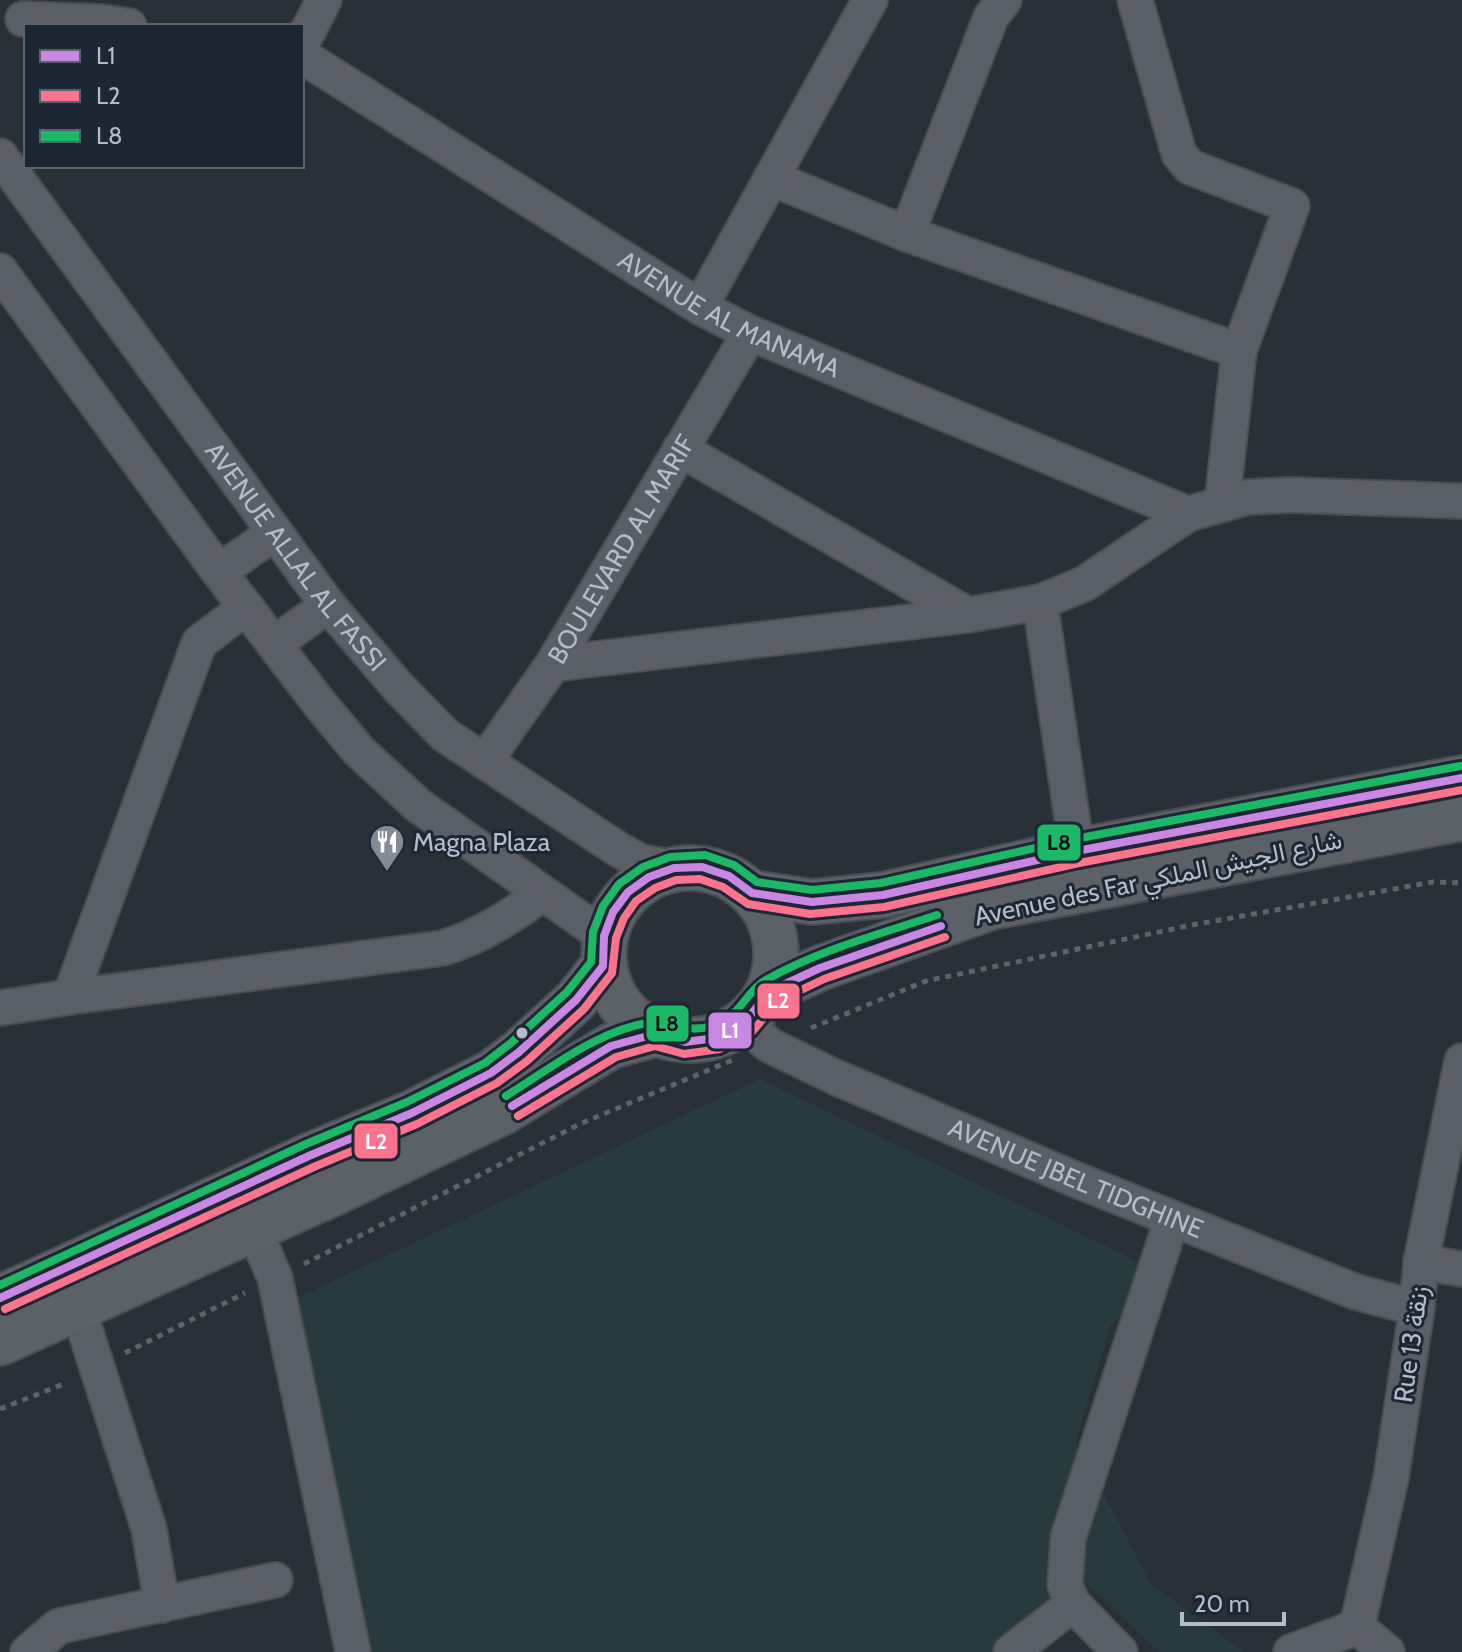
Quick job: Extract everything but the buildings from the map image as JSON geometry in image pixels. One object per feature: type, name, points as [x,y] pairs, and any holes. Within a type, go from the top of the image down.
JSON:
[{"type":"main road","name":"Avenue des Far شارع الجيش الملكي","points":[[752,893],[812,902],[883,895],[1077,851],[1462,778]]},
{"type":"main road","name":"Avenue des Far شارع الجيش الملكي","points":[[761,1020],[820,968],[992,907],[1458,824]]},
{"type":"main road","points":[[0,1298],[311,1155],[412,1113],[491,1073],[576,1000],[604,951],[613,912],[628,892],[649,877],[674,868],[702,867],[729,876],[752,893],[771,922],[778,957],[761,1020],[716,1038],[685,1042],[655,1034],[620,1007],[604,951]]},
{"type":"main road","points":[[0,1343],[254,1229],[503,1112],[611,1046],[655,1034]]},
{"type":"street","points":[[304,39],[324,0]]},
{"type":"street","points":[[700,307],[870,0]]},
{"type":"street","points":[[907,234],[991,17],[1004,0]]},
{"type":"street","points":[[1135,0],[1179,154],[1190,167],[1292,206],[1239,351],[1222,504]]},
{"type":"street","points":[[23,19],[112,16]]},
{"type":"street","name":"AVENUE AL MANAMA","points":[[304,57],[700,307],[750,333],[1188,514]]},
{"type":"street","name":"AVENUE ALLAL AL FASSI","points":[[0,156],[328,605],[399,688],[445,735],[641,862],[674,868]]},
{"type":"street","points":[[771,178],[907,234],[1239,351]]},
{"type":"street","points":[[0,271],[219,572],[359,751],[419,806],[542,894],[604,951]]},
{"type":"street","name":"BOULEVARD AL MARIF","points":[[485,761],[553,664],[750,333]]},
{"type":"street","points":[[680,449],[968,615]]},
{"type":"street","points":[[553,664],[968,615],[1040,602],[1084,584],[1188,514],[1248,497],[1290,495],[1462,501]]},
{"type":"street","points":[[219,572],[275,532]]},
{"type":"street","points":[[1040,602],[1077,851]]},
{"type":"street","points":[[274,644],[328,605]]},
{"type":"street","points":[[70,997],[199,643],[246,607]]},
{"type":"street","points":[[0,1008],[443,948],[497,926],[542,894]]},
{"type":"street","name":"AVENUE JBEL TIDGHINE","points":[[761,1020],[864,1089],[1172,1219],[1356,1292],[1417,1308]]},
{"type":"street","name":"Rue 13 زنقة","points":[[1357,1627],[1391,1478],[1421,1262],[1462,1061]]},
{"type":"street","points":[[1120,1652],[1073,1604],[1065,1585],[1068,1538],[1172,1219]]},
{"type":"street","points":[[254,1229],[275,1278],[353,1652]]},
{"type":"street","points":[[1421,1262],[1462,1269]]},
{"type":"street","points":[[78,1308],[149,1529],[162,1605]]},
{"type":"street","points":[[42,1647],[59,1626],[275,1580]]},
{"type":"street","points":[[1011,1652],[1073,1604]]},
{"type":"street","points":[[1291,1652],[1357,1627],[1387,1652]]},
{"type":"path","points":[[0,1409],[61,1386],[582,1123],[761,1020],[926,981],[1207,922],[1433,882],[1462,883]]},
{"type":"green space","points":[[760,1079],[1180,1282],[1111,1324],[1076,1441],[1151,1584],[1244,1652],[1159,1652],[1084,1581],[996,1652],[352,1652],[278,1307]]},
{"type":"transit line","name":"L8","points":[[0,1285],[306,1144],[407,1102],[485,1063],[567,992],[591,962],[593,932],[603,906],[619,884],[643,867],[670,857],[705,855],[734,865],[757,882],[812,890],[881,883],[1075,839],[1460,766]]},
{"type":"transit line","name":"L1","points":[[0,1298],[311,1155],[412,1113],[491,1073],[576,1000],[603,966],[604,936],[613,912],[628,892],[649,877],[674,868],[702,867],[729,876],[752,893],[812,902],[883,895],[1077,851],[1462,778]]},
{"type":"transit line","name":"L2","points":[[5,1309],[316,1166],[417,1124],[497,1083],[527,1061],[584,1009],[612,973],[616,938],[624,918],[636,901],[655,888],[676,880],[700,879],[723,887],[748,904],[810,914],[884,907],[1079,863],[1462,790]]},
{"type":"transit line","name":"L8","points":[[506,1096],[613,1033],[652,1022],[687,1028],[712,1026],[736,1011],[759,985],[786,969],[850,943],[937,915]]},
{"type":"transit line","name":"L1","points":[[512,1106],[611,1046],[655,1034],[685,1042],[716,1038],[744,1023],[770,991],[820,968],[941,926]]},
{"type":"transit line","name":"L2","points":[[518,1116],[616,1057],[655,1046],[684,1054],[720,1049],[752,1032],[778,1001],[824,979],[945,937]]},
{"type":"place","name":"Magna Plaza","points":[[387,873]]}]
